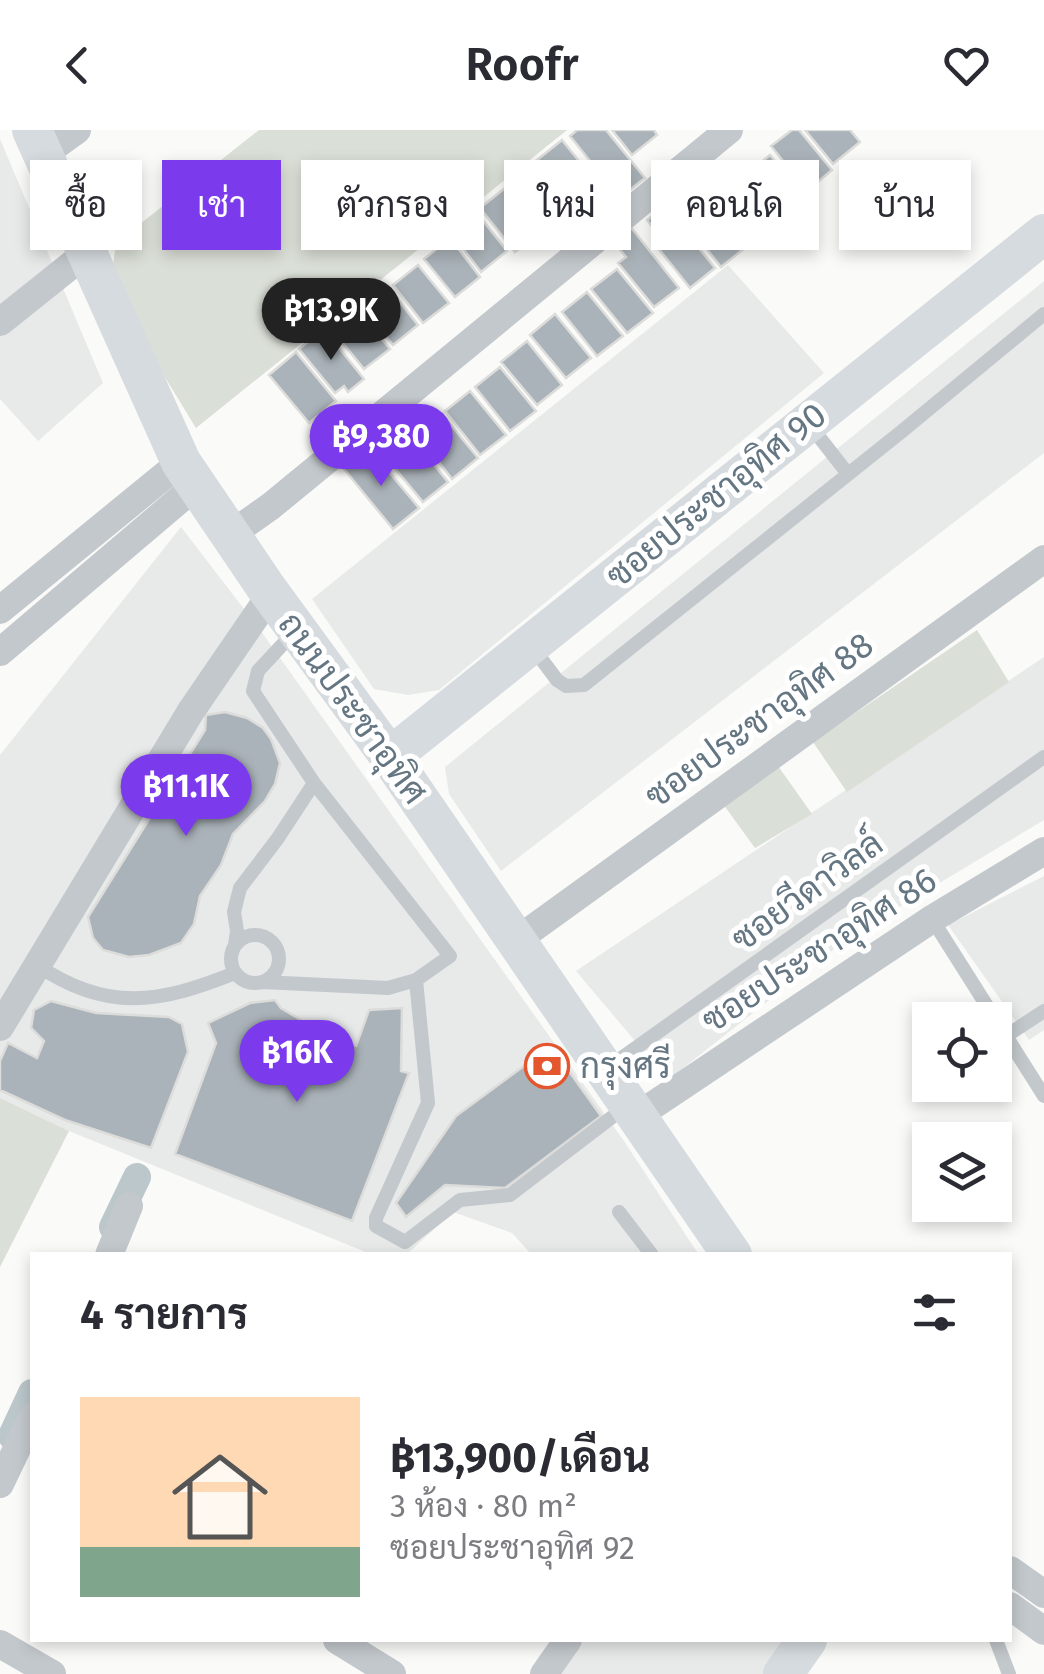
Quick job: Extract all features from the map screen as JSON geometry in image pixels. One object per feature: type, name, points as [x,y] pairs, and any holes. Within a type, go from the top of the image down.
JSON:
[{"type":"main road","name":"ถนนประชาอุทิศ","points":[[37,143],[189,473],[517,940],[730,1252]]},
{"type":"main road","name":"ซอยประชาอุทิศ 90","points":[[390,758],[1044,234]]},
{"type":"main road","points":[[782,1674],[806,1642]]},
{"type":"street","points":[[37,143],[78,130]]},
{"type":"street","points":[[230,535],[272,506],[728,130]]},
{"type":"street","points":[[0,322],[85,254]]},
{"type":"street","points":[[0,610],[189,473]]},
{"type":"street","points":[[0,652],[189,473]]},
{"type":"street","name":"ซอยประชาอุทิศ 88","points":[[517,940],[1044,559]]},
{"type":"street","points":[[0,1027],[191,711],[271,594]]},
{"type":"street","name":"ซอยประชาอุทิศ 86","points":[[633,1110],[1044,850]]},
{"type":"street","points":[[110,1252],[129,1206]]},
{"type":"street","points":[[0,1484],[26,1449]]},
{"type":"street","points":[[1012,1571],[1044,1594]]},
{"type":"street","points":[[1012,1607],[1044,1631]]},
{"type":"street","points":[[340,1642],[392,1674]]},
{"type":"street","points":[[544,1674],[567,1642]]},
{"type":"street","points":[[0,1644],[52,1674]]},
{"type":"lane","points":[[530,644],[557,680],[566,686],[584,685],[1044,314]]},
{"type":"lane","points":[[808,422],[848,474]]},
{"type":"lane","points":[[297,630],[258,670],[254,692],[314,782],[450,956],[416,980],[388,988],[247,981],[235,972],[231,958],[240,888],[314,782]]},
{"type":"lane","name":"ซอยวีดาวิลล์","points":[[604,1070],[1044,757]]},
{"type":"lane","points":[[932,920],[984,1002]]},
{"type":"lane","points":[[235,945],[248,936],[264,936],[271,941],[279,956],[278,964],[270,978],[262,982]]},
{"type":"lane","points":[[36,964],[87,993],[121,998],[182,992],[235,972]]},
{"type":"lane","points":[[416,980],[428,1103],[375,1222],[402,1242],[408,1242],[460,1200],[510,1196],[633,1110]]},
{"type":"lane","points":[[1012,1032],[1044,1011]]},
{"type":"lane","points":[[1012,1045],[1044,1096]]},
{"type":"lane","points":[[619,1212],[650,1252]]},
{"type":"lane","points":[[997,1642],[1008,1674]]},
{"type":"shaded area","points":[[259,130],[567,130],[530,160],[504,160],[504,181],[484,197],[484,160],[301,160],[301,250],[418,250],[196,428],[152,356],[112,272],[115,250],[142,250],[142,222],[162,207],[162,250],[281,250],[281,160],[221,160]]},
{"type":"shaded area","points":[[0,139],[30,210],[30,250],[47,250],[103,383],[38,441],[0,399]]},
{"type":"shaded area","points":[[728,265],[824,373],[439,690],[408,695],[374,689],[312,599]]},
{"type":"shaded area","points":[[1044,281],[1044,453],[501,871],[449,794],[445,767]]},
{"type":"shaded area","points":[[181,527],[258,627],[624,1141],[697,1252],[529,1252],[512,1233],[453,1212],[409,1252],[366,1252],[69,1131],[0,1098],[0,755]]},
{"type":"shaded area","points":[[977,630],[1009,682],[847,792],[813,742]]},
{"type":"shaded area","points":[[1044,657],[1044,820],[848,938],[668,1080],[576,971]]},
{"type":"shaded area","points":[[778,766],[812,814],[755,848],[723,804]]},
{"type":"shaded area","points":[[1044,876],[1044,1030],[1029,1040],[1012,1016],[1012,1002],[1002,1002],[948,925]]},
{"type":"shaded area","points":[[0,1098],[69,1131],[0,1267]]},
{"type":"shaded area","points":[[577,1642],[787,1642],[764,1674],[555,1674]]},
{"type":"building","points":[[577,130],[606,130],[630,160],[589,160],[570,136]]},
{"type":"building","points":[[612,130],[654,130],[657,135],[632,155]]},
{"type":"building","points":[[792,130],[799,130],[832,170],[819,181],[819,160],[782,160],[771,146]]},
{"type":"building","points":[[805,130],[850,130],[860,142],[833,164]]},
{"type":"building","points":[[562,140],[578,160],[537,160]]},
{"type":"building","points":[[631,161],[645,178],[631,189]]},
{"type":"building","points":[[504,189],[504,238],[484,213],[484,205]]},
{"type":"building","points":[[484,222],[507,251],[481,272],[464,250],[484,250]]},
{"type":"building","points":[[631,227],[679,288],[654,307],[618,263],[626,257],[620,250],[631,250]]},
{"type":"building","points":[[435,250],[459,250],[480,277],[455,297],[424,259]]},
{"type":"building","points":[[660,250],[700,250],[715,268],[690,288]]},
{"type":"building","points":[[707,250],[742,250],[721,267]]},
{"type":"building","points":[[418,265],[449,303],[423,323],[393,285]]},
{"type":"building","points":[[617,269],[653,313],[627,333],[591,289]]},
{"type":"building","points":[[388,287],[418,325],[393,345],[362,307]]},
{"type":"building","points":[[587,292],[623,336],[597,356],[562,312]]},
{"type":"building","points":[[359,311],[390,349],[364,369],[333,331]]},
{"type":"building","points":[[555,314],[591,358],[566,378],[530,335]]},
{"type":"building","points":[[324,329],[364,379],[348,392],[344,386],[335,393],[299,349]]},
{"type":"building","points":[[527,341],[562,385],[537,405],[501,362]]},
{"type":"building","points":[[296,352],[336,401],[309,423],[269,375]]},
{"type":"building","points":[[500,367],[536,411],[510,431],[475,387]]},
{"type":"building","points":[[470,391],[506,435],[480,455],[445,411]]},
{"type":"building","points":[[442,414],[478,458],[452,479],[417,434]]},
{"type":"building","points":[[412,438],[448,482],[423,502],[387,459]]},
{"type":"building","points":[[369,448],[419,508],[393,529],[344,469]]},
{"type":"building","points":[[225,712],[247,718],[263,728],[271,739],[280,763],[275,784],[265,801],[233,834],[221,865],[200,896],[194,924],[181,943],[149,955],[129,957],[103,950],[93,938],[88,917],[205,730],[206,715]]},
{"type":"building","points":[[275,1000],[301,1020],[313,1041],[356,1046],[369,1010],[402,1008],[401,1071],[409,1073],[352,1221],[175,1154],[216,1043],[208,1023],[250,1003]]},
{"type":"building","points":[[51,1001],[96,1013],[169,1017],[182,1024],[188,1052],[151,1148],[65,1120],[0,1090],[0,1061],[8,1043],[37,1058],[44,1041],[31,1028],[34,1010]]},
{"type":"building","points":[[551,1046],[601,1116],[505,1188],[445,1185],[406,1217],[396,1203],[456,1116]]},
{"type":"waterway","points":[[113,1227],[137,1177]]},
{"type":"waterway","points":[[12,1436],[30,1397]]},
{"type":"place","name":"กรุงศรี","points":[[547,1066]]}]
